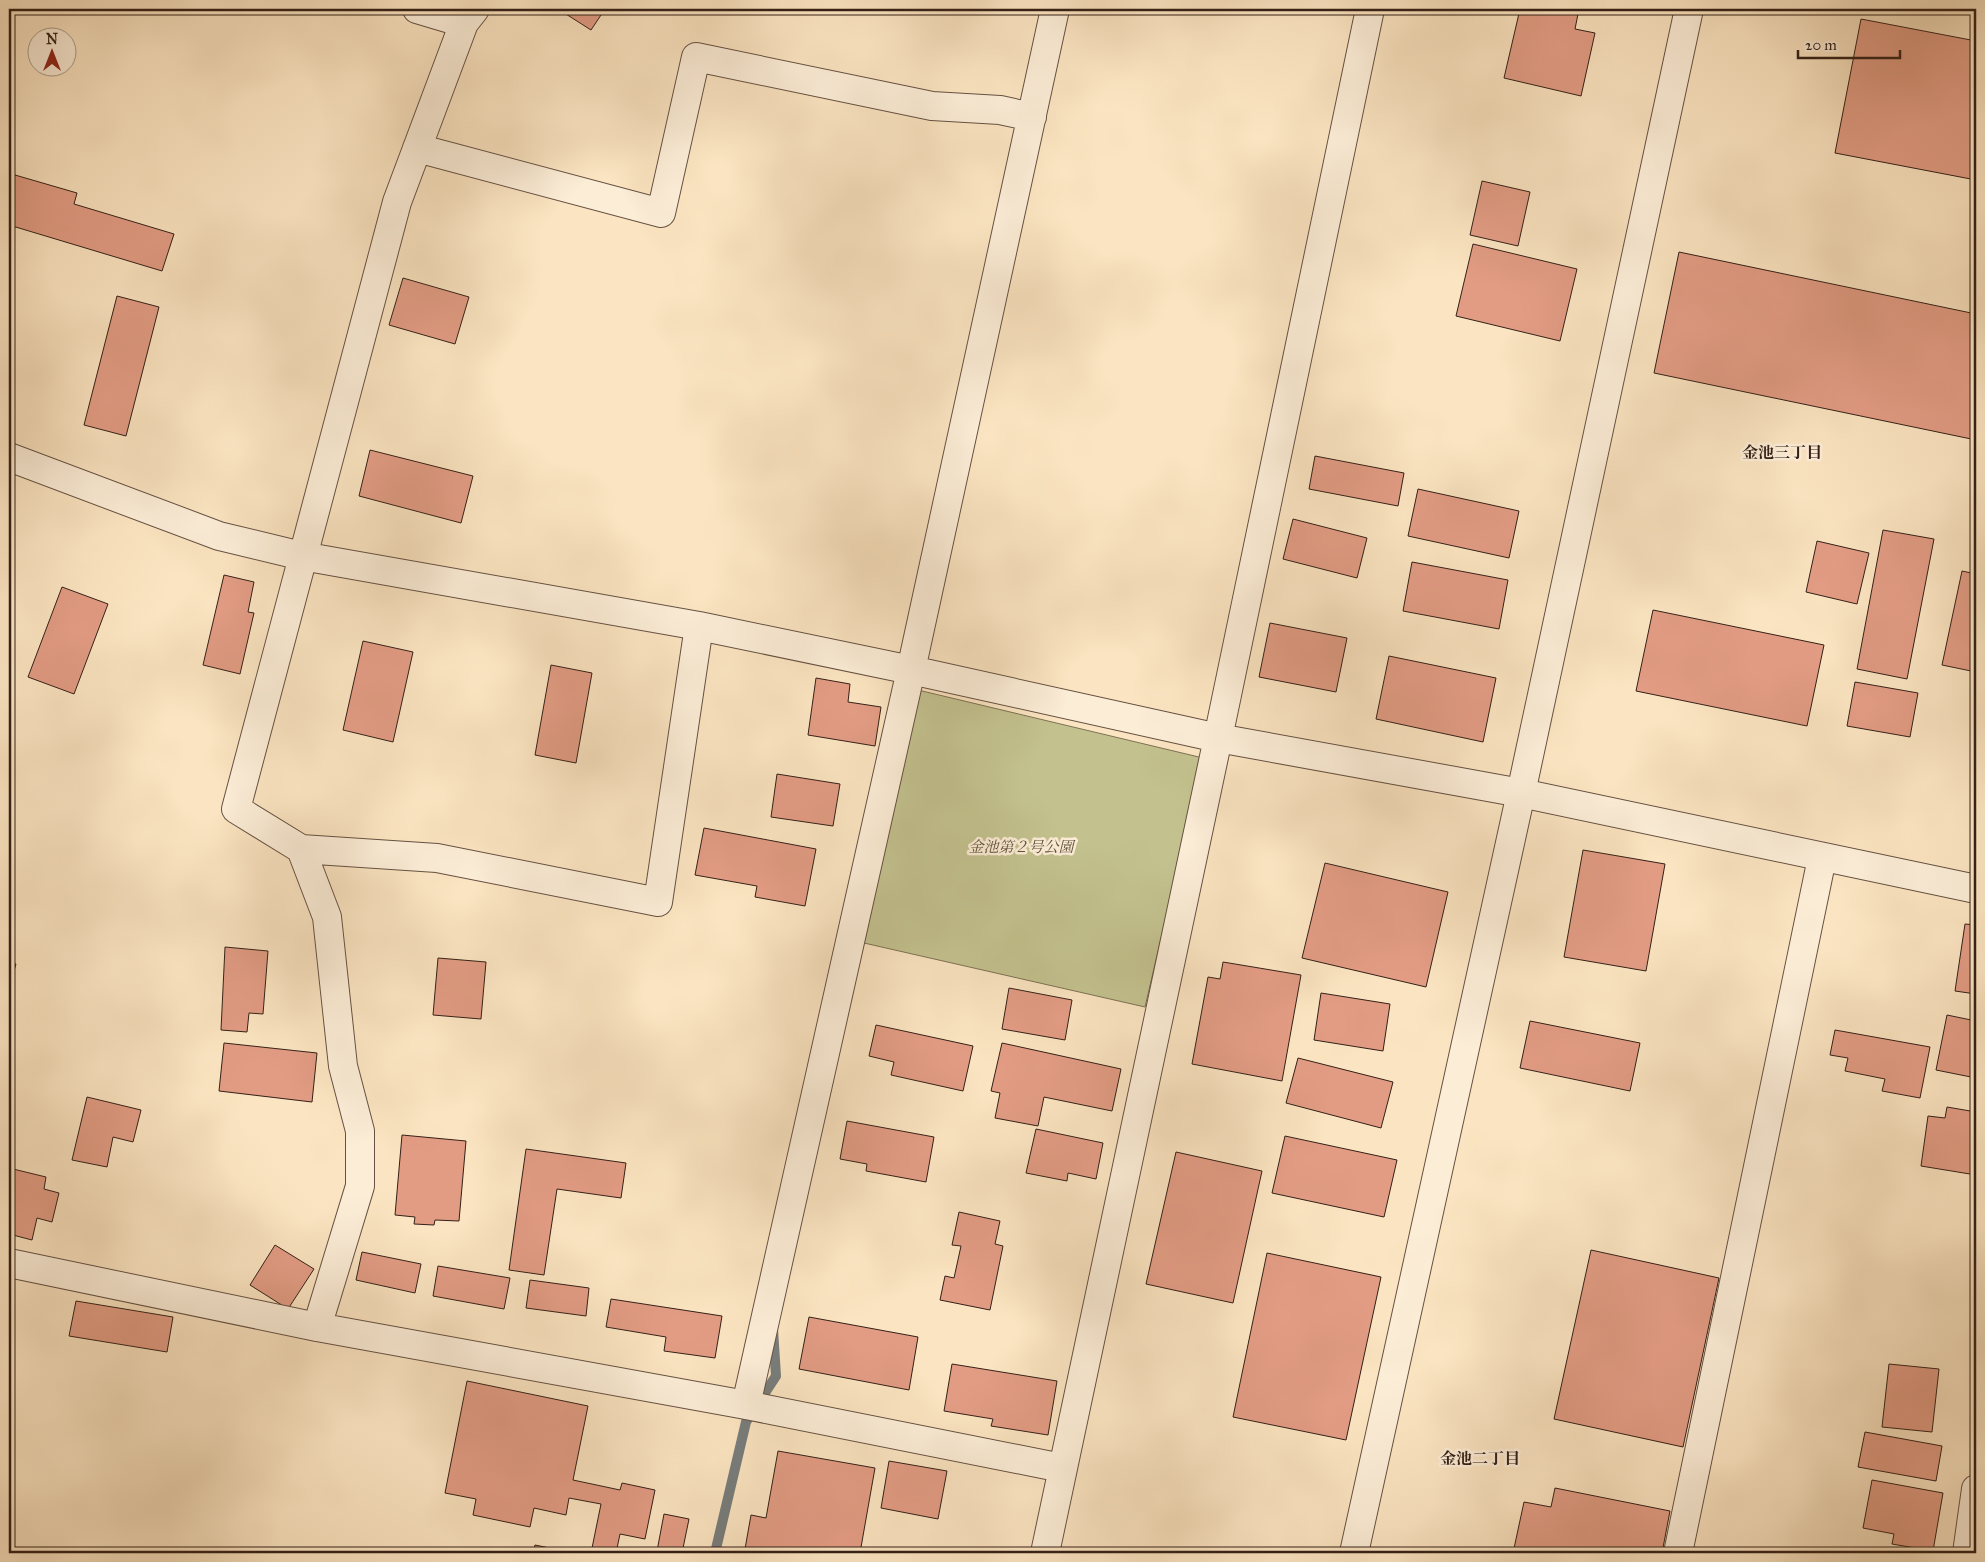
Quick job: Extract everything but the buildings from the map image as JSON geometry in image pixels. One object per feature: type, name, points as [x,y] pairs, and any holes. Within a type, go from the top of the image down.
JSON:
[{"type":"street","points":[[417,9],[470,16],[397,202],[236,809],[301,849],[437,858],[658,902],[699,626]]},
{"type":"street","points":[[746,1405],[911,670],[1055,9]]},
{"type":"street","points":[[1044,1553],[1218,738],[1370,9]]},
{"type":"street","points":[[1354,1553],[1521,793],[1689,9]]},
{"type":"street","points":[[417,148],[661,212],[696,58],[932,106],[1000,110],[1032,117]]},
{"type":"street","points":[[9,457],[219,536],[302,556],[699,626],[911,670],[1218,738],[1521,793],[1976,889]]},
{"type":"street","points":[[301,849],[327,918],[343,1066],[360,1131],[360,1186],[317,1326]]},
{"type":"street","points":[[1678,1553],[1822,858]]},
{"type":"street","points":[[9,1263],[317,1326],[746,1405],[1062,1468]]},
{"type":"street","points":[[1967,1553],[1976,1489]]},
{"type":"green space","name":"金池第２号公園","points":[[918,690],[1203,758],[1145,1007],[864,943]]},
{"type":"waterway","points":[[715,1553],[746,1422],[776,1376],[773,1329]]},
{"type":"district","name":"金池三丁目","points":[[1782,452]]},
{"type":"district","name":"金池二丁目","points":[[1480,1458]]}]
